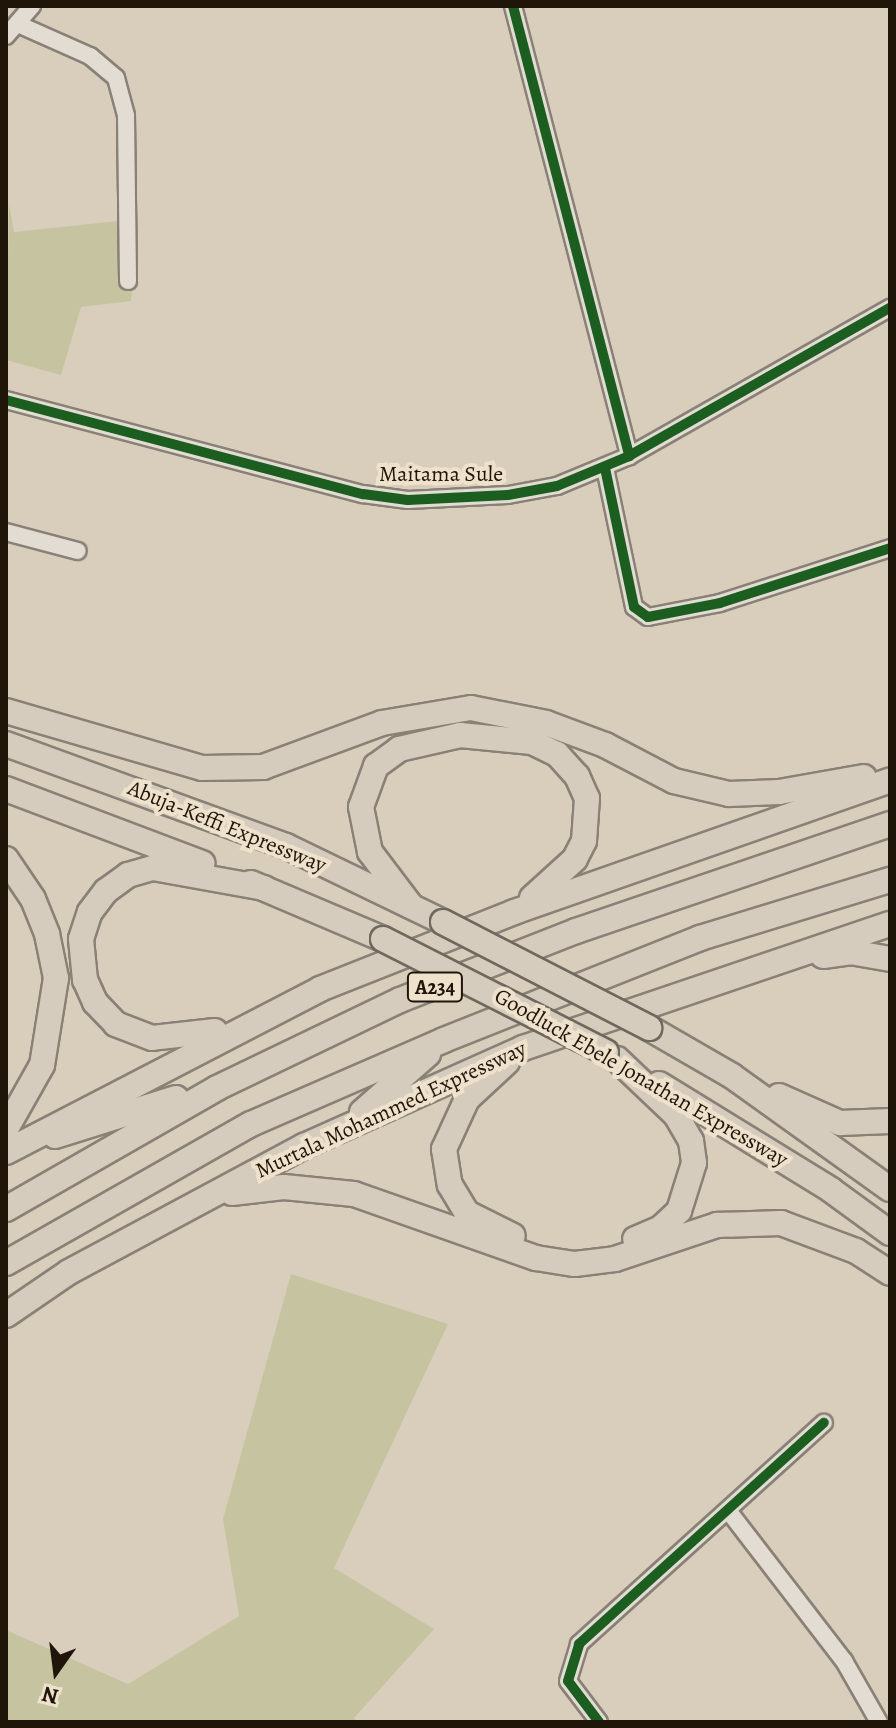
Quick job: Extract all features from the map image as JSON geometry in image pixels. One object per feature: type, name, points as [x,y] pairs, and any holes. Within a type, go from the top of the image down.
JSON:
[{"type":"highway","points":[[6,711],[202,768],[263,767],[382,723],[471,708],[546,723],[605,745],[674,781],[729,794],[779,792],[890,773]]},
{"type":"highway","points":[[411,906],[379,866],[362,831],[361,807],[376,766],[399,749],[427,738],[495,735],[532,742],[557,754],[577,776],[587,798],[584,841],[575,859],[514,912]]},
{"type":"highway","name":"Abuja-Keffi Expressway","points":[[6,744],[286,846],[443,922]]},
{"type":"highway","points":[[6,1152],[245,1025],[320,989],[514,912],[890,780]]},
{"type":"highway","name":"Abuja-Keffi Expressway","points":[[6,789],[264,888],[383,939]]},
{"type":"highway","name":"A234","points":[[6,1209],[217,1088],[400,1000],[576,931],[890,824]]},
{"type":"highway","points":[[6,859],[33,899],[47,934],[56,978],[42,1065],[6,1129]]},
{"type":"highway","points":[[245,1025],[176,1039],[152,1038],[116,1024],[95,1002],[85,980],[81,939],[90,912],[106,891],[128,875],[153,868],[264,888]]},
{"type":"highway","name":"Murtala Mohammed Expressway","points":[[6,1263],[251,1124],[444,1040],[700,938],[890,880]]},
{"type":"highway","name":"Goodluck Ebele Jonathan Expressway","points":[[443,922],[649,1028],[732,1076],[890,1189]]},
{"type":"highway","name":"Murtala Mohammed Expressway","points":[[6,1315],[69,1272],[210,1197],[342,1129],[523,1048],[731,975],[890,924]]},
{"type":"highway","name":"Goodluck Ebele Jonathan Expressway","points":[[383,939],[612,1055],[831,1190],[890,1233]]},
{"type":"highway","points":[[731,975],[850,952],[890,959]]},
{"type":"highway","points":[[342,1129],[444,1040]]},
{"type":"highway","points":[[523,1048],[467,1099],[448,1131],[445,1169],[467,1213],[511,1235],[571,1248],[617,1243],[661,1228],[679,1211],[690,1188],[694,1163],[682,1124],[612,1055]]},
{"type":"highway","points":[[732,1076],[840,1123],[890,1121]]},
{"type":"highway","points":[[6,1152],[217,1088]]},
{"type":"highway","points":[[210,1197],[257,1188],[318,1187],[354,1194],[536,1258],[575,1264],[615,1259],[717,1225],[781,1223],[856,1251],[890,1273]]},
{"type":"street","points":[[6,36],[20,25],[32,6]]},
{"type":"street","points":[[513,6],[629,456]]},
{"type":"street","points":[[20,25],[90,56],[116,78],[126,116],[128,281]]},
{"type":"street","name":"Maitama Sule","points":[[6,400],[310,483],[399,499],[508,495],[605,468],[890,308]]},
{"type":"street","points":[[605,468],[634,607],[648,617],[720,603],[890,548]]},
{"type":"street","points":[[6,532],[78,551]]},
{"type":"street","points":[[599,1722],[568,1681],[579,1644],[730,1513],[824,1423]]},
{"type":"street","points":[[730,1513],[844,1661],[879,1722]]},
{"type":"shaded area","points":[[9,204],[14,232],[137,219],[131,301],[81,307],[61,375],[6,360]]},
{"type":"shaded area","points":[[291,1274],[448,1324],[334,1568],[434,1629],[354,1718],[357,1722],[6,1722],[6,1630],[128,1684],[239,1616],[223,1519]]},
{"type":"cycle path","points":[[513,6],[629,456]]},
{"type":"cycle path","points":[[6,400],[363,494],[408,500],[508,495],[557,486],[629,456],[890,308]]},
{"type":"cycle path","points":[[605,468],[634,607],[648,617],[720,603],[890,548]]},
{"type":"cycle path","points":[[599,1722],[568,1681],[579,1644],[824,1423]]}]
